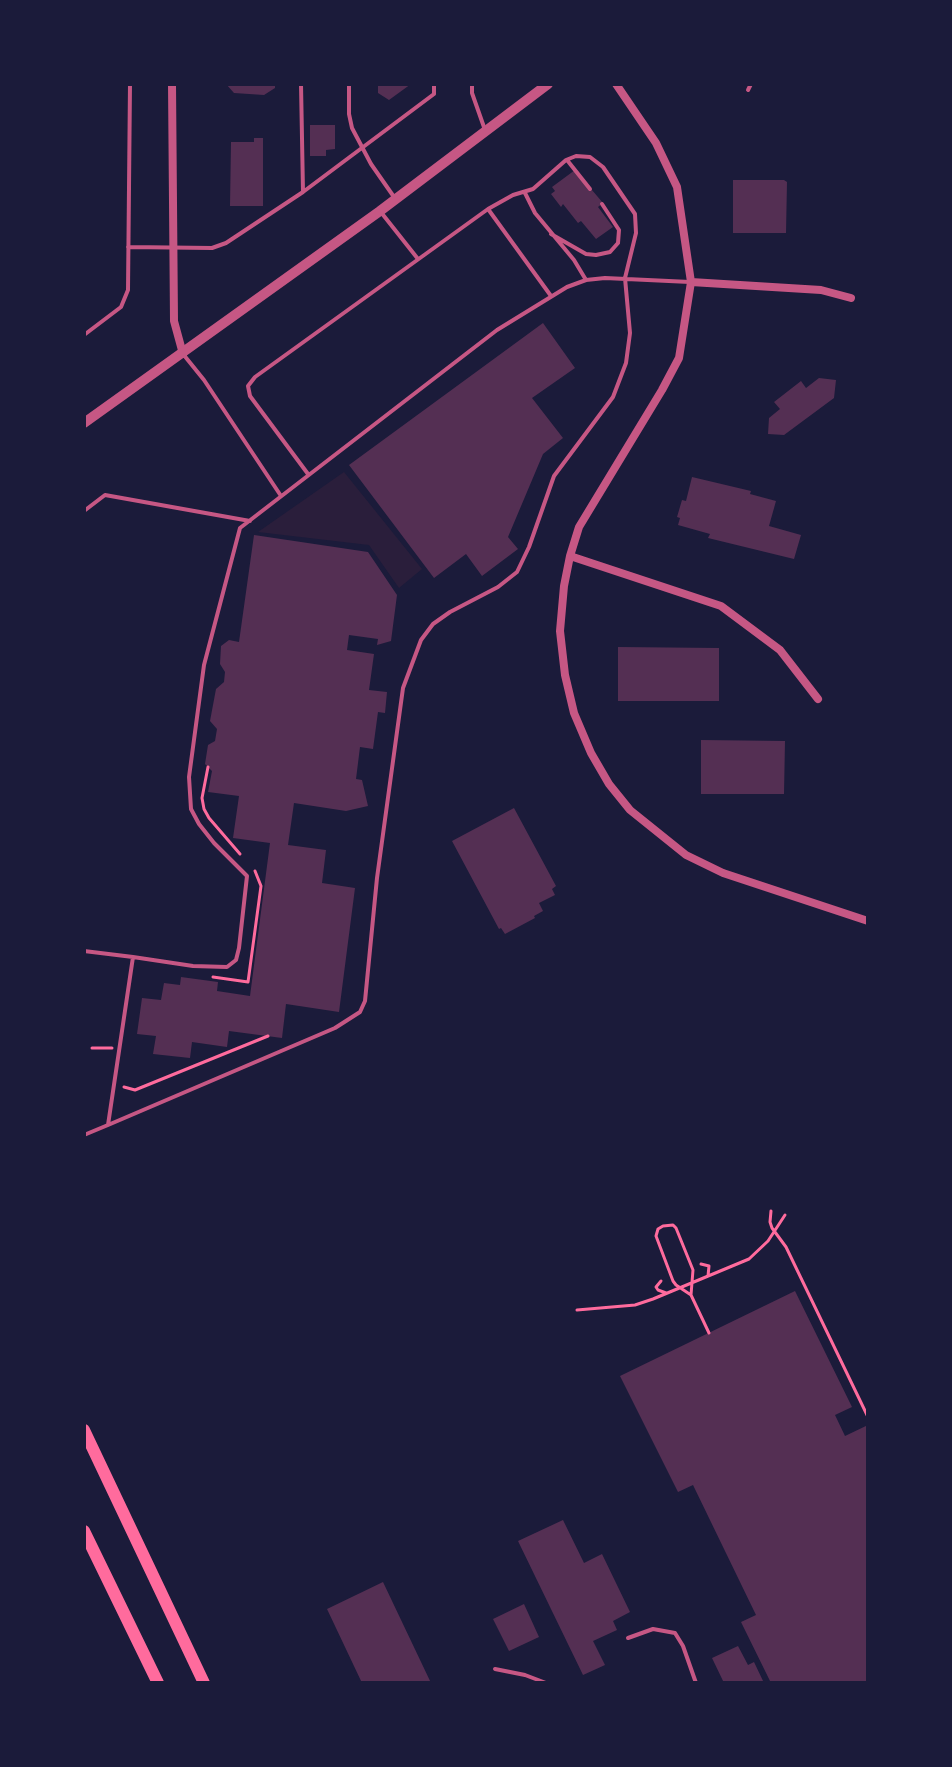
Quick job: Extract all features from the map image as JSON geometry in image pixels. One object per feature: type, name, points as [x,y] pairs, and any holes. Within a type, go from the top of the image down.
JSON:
[{"type":"main road","points":[[84,1430],[204,1683]]},
{"type":"main road","points":[[84,1531],[158,1683]]},
{"type":"street","points":[[172,84],[174,321],[183,354]]},
{"type":"street","points":[[84,423],[380,211],[548,84]]},
{"type":"street","points":[[616,84],[656,143],[677,187],[691,282],[679,358],[579,527],[570,556],[560,631],[565,675],[574,713],[591,753],[609,784],[630,810],[686,855],[723,873],[868,921]]},
{"type":"street","points":[[691,282],[821,290],[851,298]]},
{"type":"street","points":[[570,556],[721,606],[780,650],[818,699]]},
{"type":"lane","points":[[84,335],[121,307],[126,299],[130,84]]},
{"type":"lane","points":[[301,84],[303,192]]},
{"type":"lane","points":[[349,84],[352,128],[395,199]]},
{"type":"lane","points":[[128,247],[212,248],[226,243],[303,192],[434,94],[434,84]]},
{"type":"lane","points":[[472,84],[472,93],[485,130]]},
{"type":"lane","points":[[748,90],[751,84]]},
{"type":"lane","points":[[84,1135],[335,1028],[360,1012],[365,1001],[377,878],[403,688],[421,640],[433,624],[498,587],[517,572],[554,476],[613,397],[626,363],[630,333],[625,278],[636,233],[635,214],[603,167],[582,155],[566,160],[533,189],[513,195],[488,209],[255,377],[248,386],[250,396],[308,474]]},
{"type":"lane","points":[[566,160],[590,189]]},
{"type":"lane","points":[[525,193],[535,213],[574,260],[586,280]]},
{"type":"lane","points":[[551,234],[586,254],[610,252],[618,243],[619,230],[602,204]]},
{"type":"lane","points":[[488,209],[551,296]]},
{"type":"lane","points":[[380,211],[418,259]]},
{"type":"lane","points":[[84,951],[193,966],[227,967],[236,960],[247,876],[199,824],[191,809],[189,777],[204,665],[240,528],[497,330],[551,296],[586,280],[625,278],[691,282]]},
{"type":"lane","points":[[183,354],[204,380],[281,496]]},
{"type":"lane","points":[[84,511],[105,495],[251,521]]},
{"type":"lane","points":[[108,1125],[133,957]]},
{"type":"lane","points":[[628,1638],[653,1629],[675,1633],[696,1683]]},
{"type":"lane","points":[[495,1669],[546,1683]]},
{"type":"path","points":[[84,1048],[119,1049]]},
{"type":"path","points":[[771,1211],[770,1222],[774,1231],[786,1247],[868,1417]]},
{"type":"path","points":[[577,1310],[635,1305],[749,1259],[758,1252],[785,1215]]},
{"type":"path","points":[[691,1295],[693,1270],[676,1228],[673,1225],[663,1226],[656,1236],[673,1281],[691,1295],[709,1333]]},
{"type":"path","points":[[701,1264],[709,1266],[708,1276]]},
{"type":"path","points":[[661,1281],[657,1283],[658,1290],[667,1293]]},
{"type":"shaded area","points":[[344,472],[422,569],[399,588],[369,545],[258,532]]},
{"type":"building","points":[[226,84],[275,84],[275,88],[264,95],[234,93]]},
{"type":"building","points":[[378,84],[411,84],[389,100],[378,93]]},
{"type":"building","points":[[310,125],[335,125],[335,149],[326,150],[326,156],[310,156]]},
{"type":"building","points":[[254,138],[263,138],[263,206],[230,206],[231,142],[254,142]]},
{"type":"building","points":[[575,170],[603,203],[598,207],[613,227],[596,239],[551,194],[555,191],[552,187]]},
{"type":"building","points":[[733,180],[787,182],[786,233],[733,233]]},
{"type":"building","points":[[543,323],[575,368],[532,398],[563,438],[543,454],[508,537],[518,549],[482,576],[466,554],[434,578],[349,465]]},
{"type":"building","points":[[819,378],[836,380],[834,398],[784,435],[768,434],[769,418],[780,409],[774,402],[801,381],[806,388]]},
{"type":"building","points":[[692,477],[751,491],[750,494],[776,501],[769,526],[801,535],[794,559],[708,538],[710,534],[678,525],[680,518],[677,517],[682,500],[686,501]]},
{"type":"building","points":[[254,535],[368,552],[397,595],[391,641],[377,645],[378,639],[349,635],[347,650],[374,654],[369,690],[387,692],[385,713],[378,712],[373,749],[360,747],[356,779],[362,780],[368,806],[346,811],[294,803],[288,845],[326,850],[322,883],[355,888],[339,1012],[286,1004],[282,1038],[229,1031],[227,1047],[192,1042],[190,1058],[153,1054],[156,1036],[137,1034],[142,998],[161,1000],[164,983],[180,985],[181,977],[218,982],[217,991],[250,996],[270,843],[233,838],[239,796],[208,792],[212,771],[205,764],[208,745],[215,741],[217,729],[210,721],[216,689],[224,682],[225,672],[220,664],[221,646],[229,640],[239,642]]},
{"type":"building","points":[[618,647],[719,648],[719,701],[618,701]]},
{"type":"building","points":[[701,740],[785,741],[784,794],[701,794]]},
{"type":"building","points":[[514,808],[556,886],[552,889],[555,895],[539,903],[543,911],[505,934],[499,929],[452,841]]},
{"type":"building","points":[[795,1291],[852,1407],[835,1415],[845,1436],[868,1425],[868,1683],[771,1683],[741,1622],[756,1615],[693,1485],[678,1492],[620,1376]]},
{"type":"building","points":[[563,1520],[584,1563],[602,1554],[630,1612],[613,1621],[617,1630],[593,1641],[605,1665],[583,1675],[518,1541]]},
{"type":"building","points":[[383,1582],[431,1683],[362,1683],[327,1609]]},
{"type":"building","points":[[524,1604],[539,1637],[509,1651],[493,1619]]},
{"type":"building","points":[[738,1646],[748,1665],[754,1662],[764,1683],[724,1683],[712,1658]]}]
